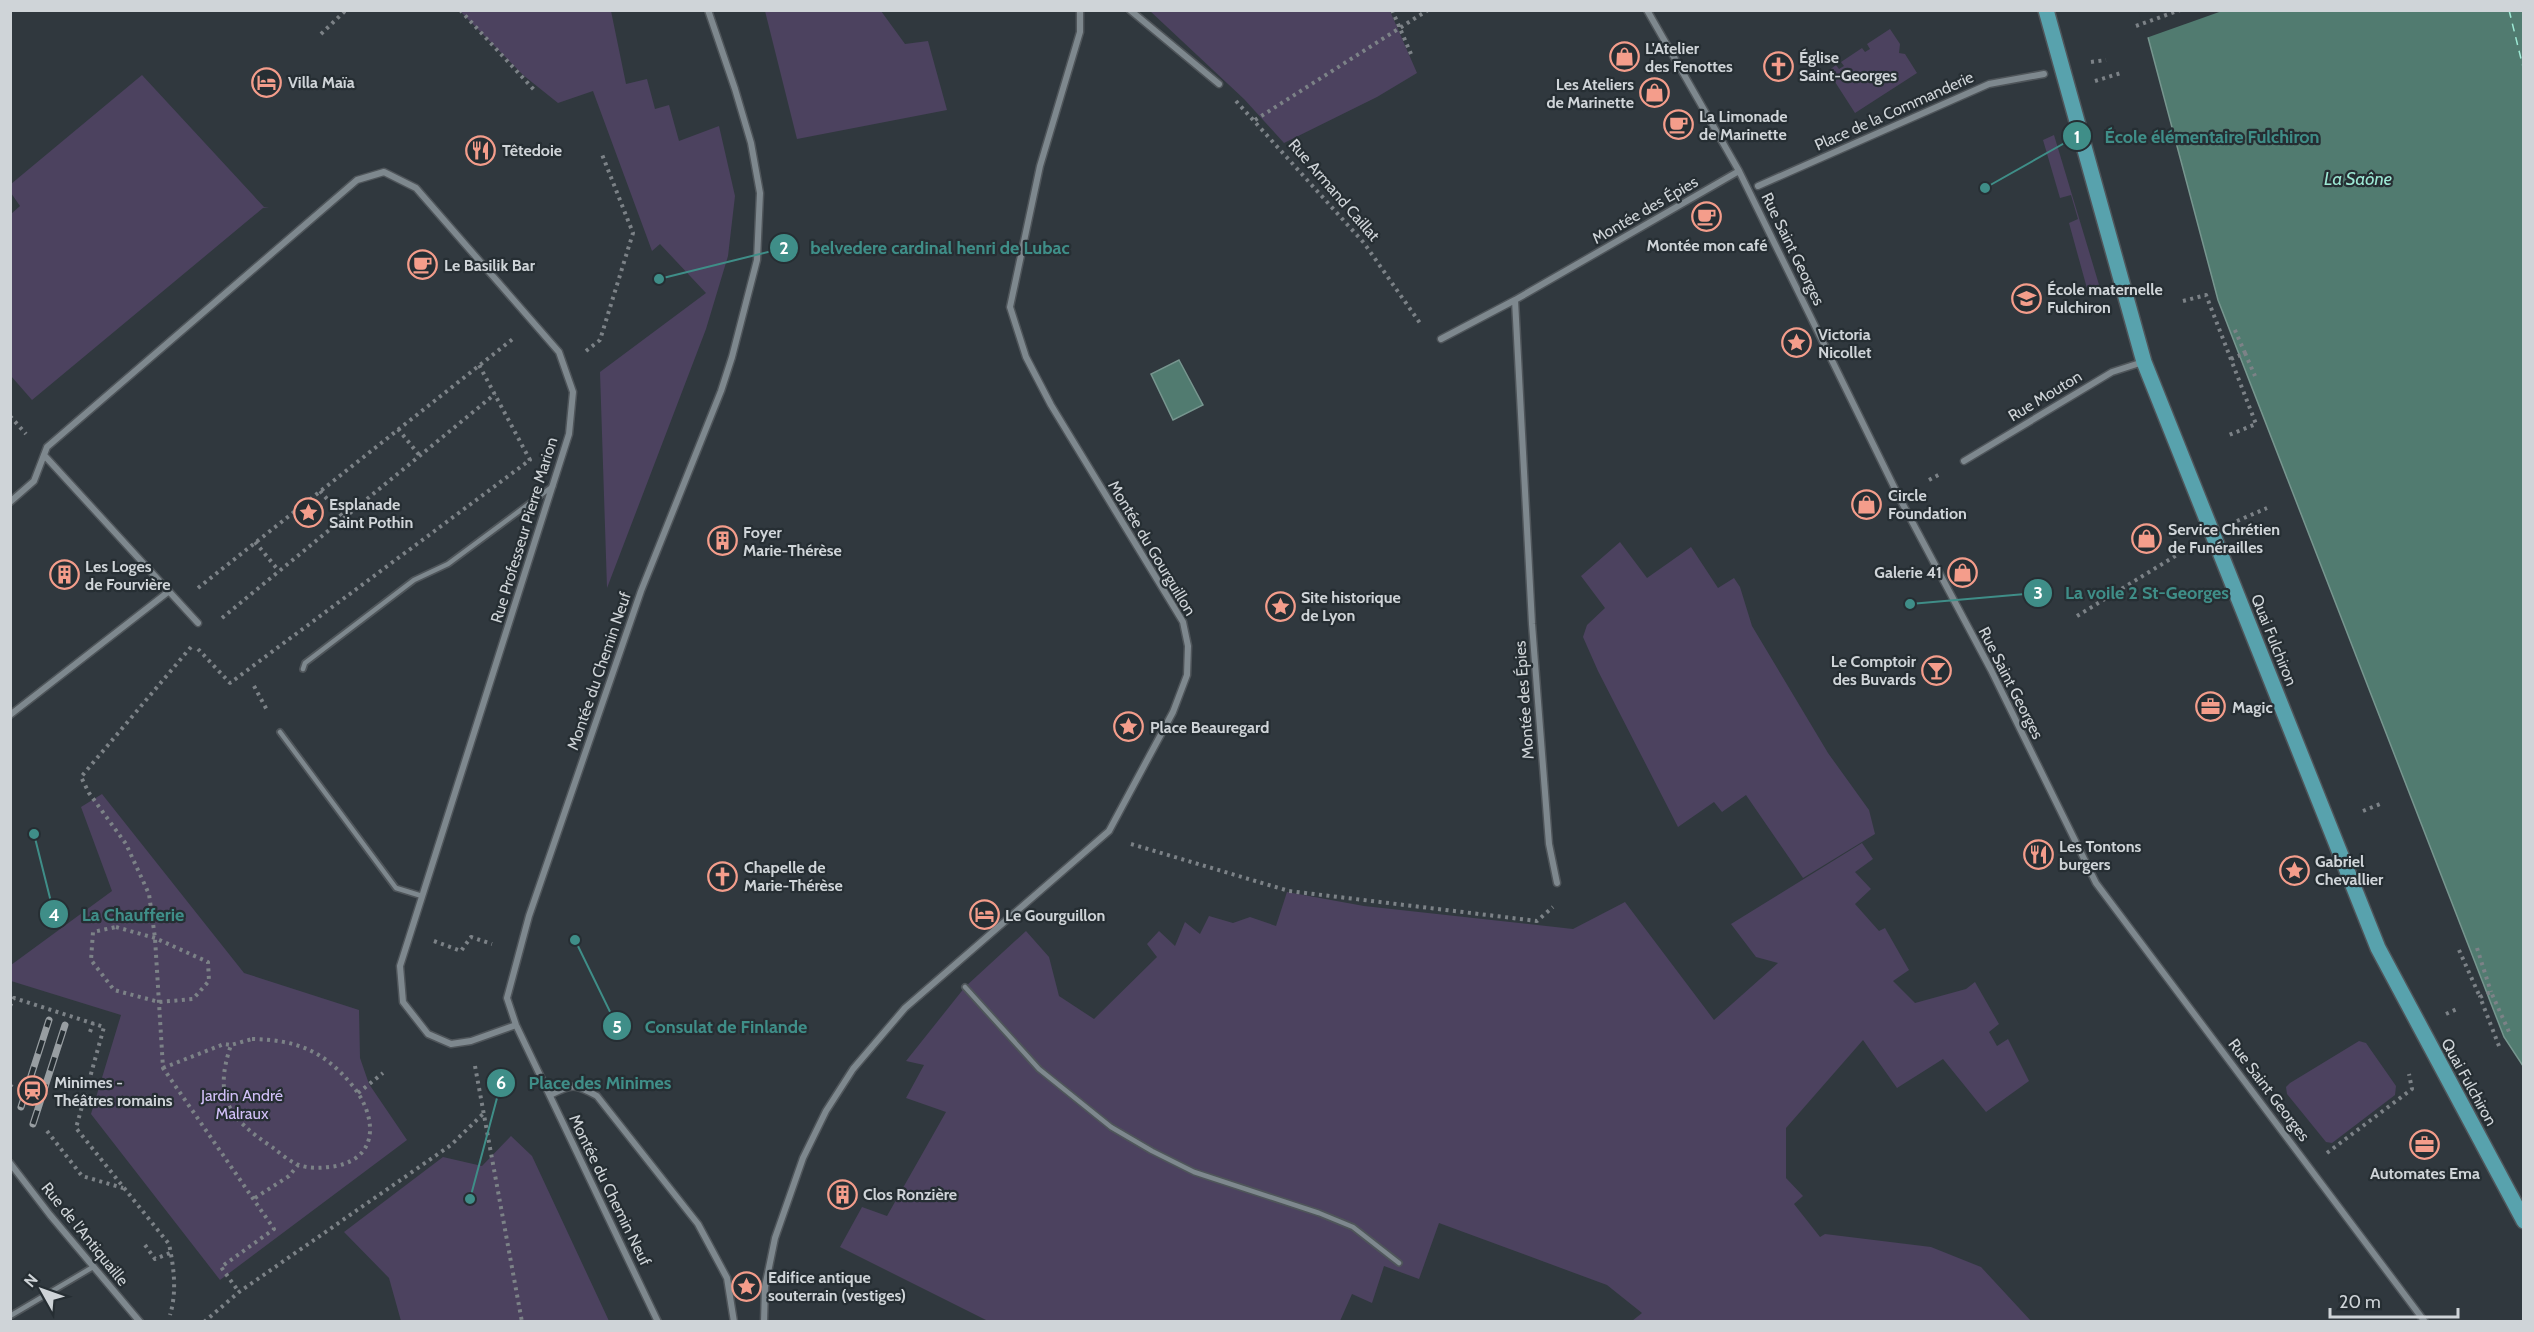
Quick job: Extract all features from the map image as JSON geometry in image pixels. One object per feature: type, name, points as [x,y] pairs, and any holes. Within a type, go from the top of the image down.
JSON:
[{"type":"main road","name":"Quai Fulchiron","points":[[2046,10],[2144,362],[2378,948],[2523,1221]]},
{"type":"street","name":"Montée du Chemin Neuf","points":[[658,1322],[516,1025],[507,998],[521,944],[641,591],[729,368],[757,260],[760,193],[751,143],[708,10]]},
{"type":"street","name":"Montée du Gourguillon","points":[[765,1322],[765,1287],[783,1211],[803,1158],[826,1111],[853,1069],[905,1008],[1109,831],[1173,712],[1187,675],[1188,646],[1183,622],[1051,405],[1026,357],[1010,307],[1040,166],[1080,32],[1080,10]]},
{"type":"street","points":[[1130,10],[1219,84]]},
{"type":"street","name":"Rue Saint Georges","points":[[1647,10],[1739,171],[1899,497],[1991,670],[2096,884],[2425,1322]]},
{"type":"street","name":"Place de la Commanderie","points":[[1758,186],[1989,84],[2044,74]]},
{"type":"street","name":"Montée des Épies","points":[[1557,883],[1549,844],[1532,624],[1515,300],[1739,171]]},
{"type":"street","name":"Rue Professeur Pierre Marion","points":[[10,502],[34,481],[47,447],[357,180],[384,172],[416,188],[559,352],[573,392],[569,434],[400,966],[403,1002],[428,1034],[451,1044],[471,1041],[516,1025]]},
{"type":"street","points":[[1441,339],[1515,300]]},
{"type":"street","name":"Rue Mouton","points":[[1964,461],[2112,372],[2144,362]]},
{"type":"street","points":[[44,455],[198,623]]},
{"type":"street","points":[[10,715],[168,592]]},
{"type":"street","points":[[550,1095],[570,1085],[580,1086],[597,1095],[699,1224],[727,1278],[734,1322]]},
{"type":"street","name":"Rue de l'Antiquaille","points":[[10,1163],[140,1322]]},
{"type":"lane","points":[[303,669],[305,663],[414,580],[448,564],[553,486]]},
{"type":"lane","points":[[280,732],[396,888],[422,896]]},
{"type":"lane","points":[[965,987],[1039,1069],[1111,1127],[1194,1172],[1319,1213],[1353,1227],[1399,1263]]},
{"type":"lane","points":[[10,1316],[93,1267]]},
{"type":"path","points":[[321,34],[346,10]]},
{"type":"path","points":[[460,10],[536,92]]},
{"type":"path","points":[[1392,10],[1411,54]]},
{"type":"path","points":[[1255,120],[1428,10]]},
{"type":"path","points":[[2136,26],[2180,10]]},
{"type":"path","name":"Rue Armand Caillat","points":[[1219,84],[1255,120],[1364,243],[1433,342],[1441,339]]},
{"type":"path","points":[[586,351],[600,340],[633,233],[601,152]]},
{"type":"path","points":[[2183,301],[2206,295],[2256,424],[2229,435]]},
{"type":"path","points":[[2234,328],[2255,376]]},
{"type":"path","points":[[179,603],[517,335]]},
{"type":"path","points":[[2231,359],[2245,354]]},
{"type":"path","points":[[239,1293],[221,1267],[274,1229],[255,1198],[163,1068],[155,938],[149,894],[126,844],[81,777],[194,645],[230,682],[530,460],[479,365]]},
{"type":"path","points":[[192,617],[201,609],[221,618],[495,394]]},
{"type":"path","points":[[398,429],[420,456]]},
{"type":"path","points":[[320,491],[343,517]]},
{"type":"path","points":[[255,542],[279,571]]},
{"type":"path","points":[[2077,616],[2177,555]]},
{"type":"path","points":[[2363,811],[2380,804]]},
{"type":"path","points":[[1130,844],[1289,891],[1537,921],[1556,904],[1557,883]]},
{"type":"path","points":[[116,927],[155,938],[208,962],[209,981],[194,999],[159,1002],[114,990],[91,960],[93,932],[116,927]]},
{"type":"path","points":[[431,941],[461,951],[471,937],[492,944]]},
{"type":"path","points":[[2477,948],[2491,992],[2510,1034]]},
{"type":"path","points":[[2459,950],[2499,1047]]},
{"type":"path","points":[[2480,997],[2491,992]]},
{"type":"path","points":[[10,1006],[14,998],[104,1027],[76,1128],[169,1244],[174,1265],[174,1303],[170,1315]]},
{"type":"path","points":[[90,1032],[93,1023]]},
{"type":"path","points":[[163,1068],[224,1044],[231,1045],[252,1039],[282,1040],[312,1051],[341,1072],[366,1107],[371,1128],[366,1149],[349,1163],[324,1168],[298,1165],[245,1129],[225,1099],[224,1066],[231,1045]]},
{"type":"path","points":[[474,1061],[522,1322]]},
{"type":"path","points":[[358,1093],[383,1073]]},
{"type":"path","points":[[2322,1156],[2409,1091]]},
{"type":"path","points":[[204,1322],[239,1293],[451,1145],[484,1113]]},
{"type":"path","points":[[47,1131],[82,1176],[124,1188]]},
{"type":"path","points":[[255,1198],[289,1176],[298,1165]]},
{"type":"path","points":[[146,1245],[155,1259],[170,1253]]},
{"type":"green space","points":[[460,11],[611,11],[626,84],[647,79],[655,109],[669,105],[679,141],[719,126],[735,196],[728,256],[706,329],[607,588],[600,372],[706,293],[660,244],[652,251],[593,91],[558,103],[523,75]]},
{"type":"green space","points":[[765,11],[881,11],[905,44],[928,41],[947,110],[797,139]]},
{"type":"green space","points":[[1150,11],[1390,11],[1417,73],[1377,97],[1284,143],[1244,99]]},
{"type":"green space","points":[[1890,29],[1900,44],[1899,53],[1905,54],[1917,73],[1855,113],[1828,71],[1836,65],[1839,69],[1844,66],[1841,62],[1862,48],[1865,52],[1870,49],[1867,44]]},
{"type":"green space","points":[[142,75],[264,207],[269,207],[263,208],[32,400],[11,376],[11,214],[20,206],[11,193],[11,184]]},
{"type":"green space","points":[[2054,135],[2100,288],[2088,292],[2069,223],[2078,219],[2071,195],[2060,198],[2043,140]]},
{"type":"green space","points":[[1620,542],[1647,578],[1691,547],[1718,588],[1734,578],[1740,587],[1752,626],[1828,753],[1869,810],[1875,834],[1803,878],[1746,795],[1722,812],[1714,802],[1678,827],[1583,637],[1587,625],[1605,608],[1581,576]]},
{"type":"green space","name":"Jardin André Malraux","points":[[102,794],[244,973],[359,1010],[360,1058],[369,1084],[407,1140],[220,1280],[91,1114],[121,1015],[11,981],[11,965],[112,891],[81,807]]},
{"type":"green space","points":[[1862,843],[1873,859],[1855,872],[1871,889],[1855,904],[1879,931],[1885,928],[1909,970],[1893,981],[1915,1003],[1966,989],[1975,982],[1999,1024],[1989,1032],[1997,1046],[2008,1039],[2029,1081],[1986,1112],[1943,1059],[1897,1088],[1863,1040],[1786,1128],[1786,1178],[1803,1196],[1794,1204],[1820,1237],[1825,1234],[1931,1247],[1981,1267],[2031,1321],[1632,1321],[1642,1313],[1607,1285],[1439,1223],[1419,1279],[1384,1266],[1372,1303],[1352,1294],[1340,1321],[988,1321],[840,1247],[862,1207],[887,1216],[946,1112],[906,1098],[924,1065],[906,1061],[965,987],[1026,931],[1049,957],[1059,996],[1094,1019],[1157,957],[1147,944],[1159,931],[1175,946],[1185,922],[1200,934],[1209,916],[1233,923],[1250,917],[1276,926],[1287,892],[1364,906],[1573,929],[1625,902],[1714,1020],[1778,963],[1756,957],[1731,924]]},
{"type":"green space","points":[[2359,1041],[2366,1043],[2396,1086],[2395,1095],[2332,1143],[2326,1142],[2287,1094],[2286,1087]]},
{"type":"green space","points":[[511,1136],[532,1156],[609,1321],[401,1321],[389,1278],[344,1232],[443,1157],[482,1166]]},
{"type":"water","name":"La Saône","points":[[2141,11],[2523,11],[2523,1066],[2504,1037],[2218,300]]},
{"type":"water","points":[[1179,360],[1203,405],[1173,420],[1151,374]]},
{"type":"pier","points":[[2138,10],[2222,10],[2222,11],[2146,38]]},
{"type":"ferry route","points":[[2509,10],[2524,71]]},
{"type":"railway","points":[[21,1107],[49,1020]]},
{"type":"railway","points":[[33,1124],[65,1025]]},
{"type":"place","name":"L'Atelier des Fenottes","points":[[1624,57]]},
{"type":"place","name":"Église Saint-Georges","points":[[1778,66]]},
{"type":"place","name":"Villa Maïa","points":[[267,82]]},
{"type":"place","name":"Les Ateliers de Marinette","points":[[1655,93]]},
{"type":"place","name":"La Limonade de Marinette","points":[[1678,125]]},
{"type":"place","name":"Têtedoie","points":[[481,150]]},
{"type":"place","name":"École élémentaire Fulchiron","points":[[1985,188]]},
{"type":"place","name":"Montée mon café","points":[[1707,217]]},
{"type":"place","name":"Le Basilik Bar","points":[[423,265]]},
{"type":"place","name":"belvedere cardinal henri de Lubac","points":[[659,279]]},
{"type":"place","name":"École maternelle Fulchiron","points":[[2026,298]]},
{"type":"place","name":"Victoria Nicollet","points":[[1797,343]]},
{"type":"place","name":"Circle Foundation","points":[[1867,504]]},
{"type":"place","name":"Esplanade Saint Pothin","points":[[308,513]]},
{"type":"place","name":"Service Chrétien de Funérailles","points":[[2147,538]]},
{"type":"place","name":"Foyer Marie-Thérèse","points":[[722,541]]},
{"type":"place","name":"Galerie 41","points":[[1963,572]]},
{"type":"place","name":"Les Loges de Fourvière","points":[[64,575]]},
{"type":"place","name":"La voile 2 St-Georges","points":[[1910,604]]},
{"type":"place","name":"Site historique de Lyon","points":[[1280,606]]},
{"type":"place","name":"Le Comptoir des Buvards","points":[[1937,670]]},
{"type":"place","name":"Magic","points":[[2211,707]]},
{"type":"place","name":"Place Beauregard","points":[[1129,727]]},
{"type":"place","name":"La Chaufferie","points":[[34,834]]},
{"type":"place","name":"Les Tontons burgers","points":[[2038,855]]},
{"type":"place","name":"Gabriel Chevallier","points":[[2294,870]]},
{"type":"place","name":"Chapelle de Marie-Thérèse","points":[[723,876]]},
{"type":"place","name":"Le Gourguillon","points":[[984,915]]},
{"type":"place","name":"Consulat de Finlande","points":[[575,940]]},
{"type":"place","name":"Minimes - Théâtres romains","points":[[33,1091]]},
{"type":"place","name":"Automates Ema","points":[[2425,1145]]},
{"type":"place","name":"Clos Ronzière","points":[[842,1194]]},
{"type":"place","name":"Place des Minimes","points":[[470,1199]]},
{"type":"place","name":"Edifice antique souterrain (vestiges)","points":[[747,1286]]}]
